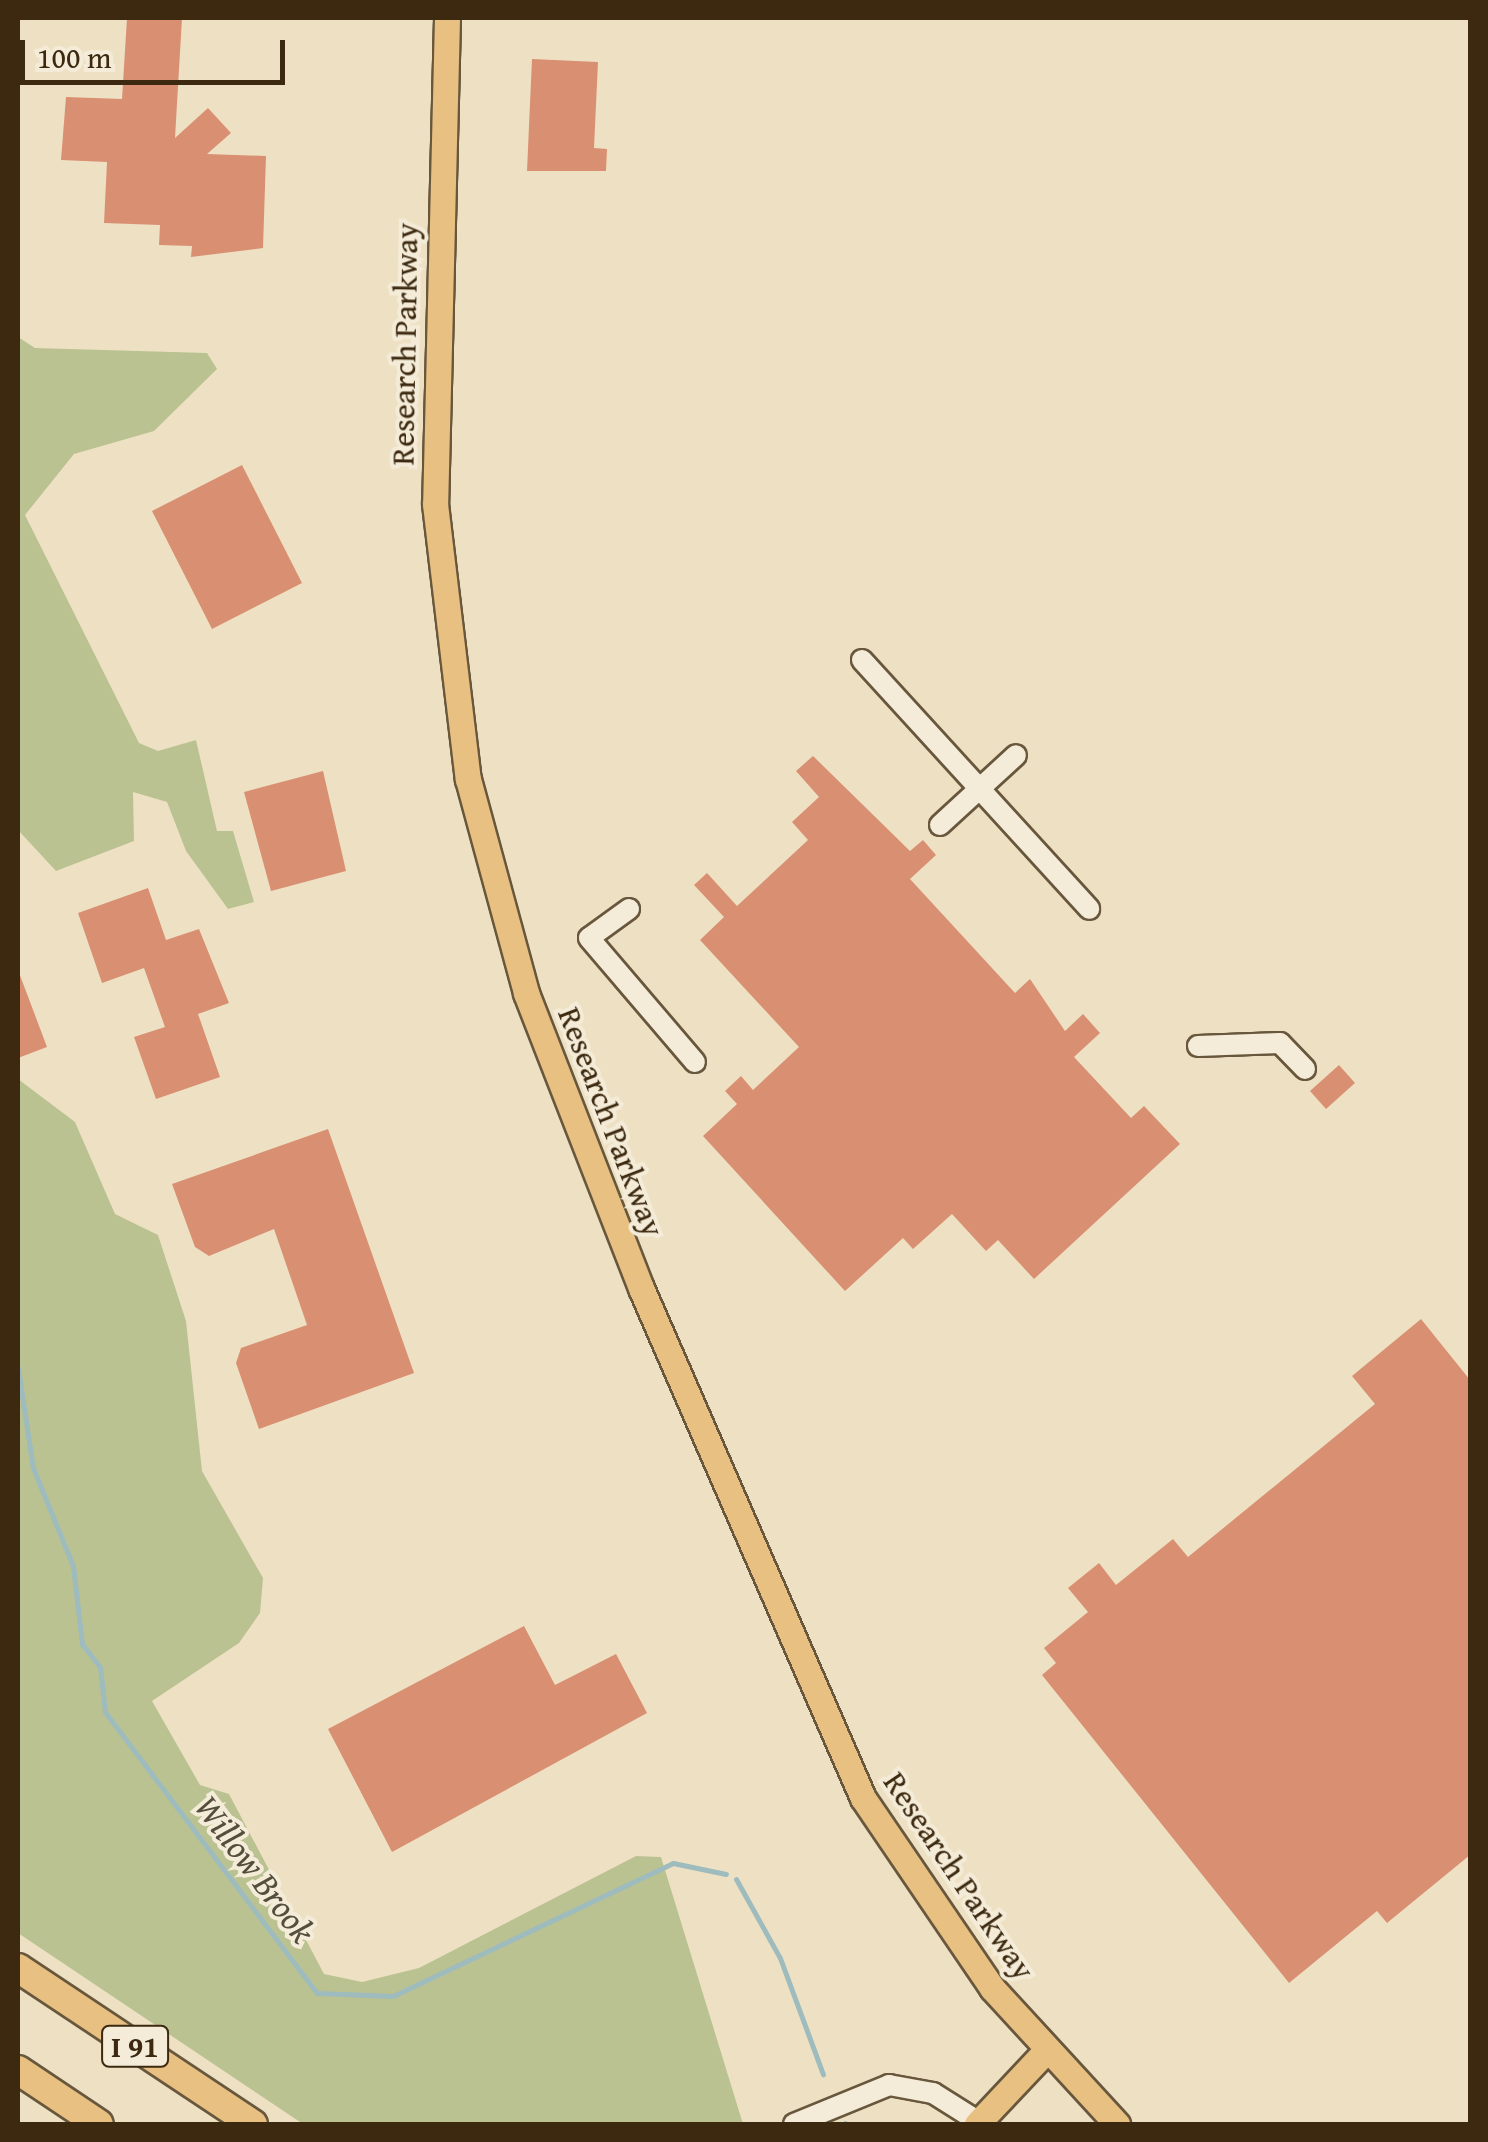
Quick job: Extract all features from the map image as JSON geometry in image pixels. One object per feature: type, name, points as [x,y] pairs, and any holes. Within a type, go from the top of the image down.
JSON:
[{"type":"highway","name":"I 91","points":[[18,1968],[253,2124]]},
{"type":"highway","name":"I 91","points":[[18,2070],[99,2124]]},
{"type":"main road","name":"Research Parkway","points":[[447,18],[436,293],[440,575],[468,779],[526,993],[640,1288],[863,1798],[937,1915],[1044,2053],[1118,2124]]},
{"type":"main road","points":[[978,2123],[1044,2053]]},
{"type":"street","points":[[862,660],[1089,909]]},
{"type":"street","points":[[940,825],[1016,756]]},
{"type":"street","points":[[629,909],[589,938],[695,1062]]},
{"type":"street","points":[[1198,1046],[1280,1044],[1305,1069]]},
{"type":"street","points":[[794,2124],[888,2085],[933,2094],[978,2123]]},
{"type":"green space","points":[[18,337],[35,348],[207,353],[217,369],[154,431],[74,454],[25,515],[139,743],[158,751],[196,740],[217,831],[233,831],[254,902],[228,909],[186,851],[167,802],[133,792],[134,841],[56,871],[18,830]]},
{"type":"green space","points":[[18,1079],[75,1122],[115,1214],[158,1235],[186,1321],[202,1471],[263,1578],[260,1613],[239,1643],[152,1701],[200,1785],[229,1794],[324,1974],[362,1982],[419,1968],[636,1856],[661,1857],[743,2124],[303,2124],[18,1933]]},
{"type":"building","points":[[127,18],[182,18],[175,138],[208,108],[231,133],[207,154],[266,156],[263,248],[191,257],[192,246],[159,245],[160,225],[104,223],[107,162],[61,160],[66,97],[122,99]]},
{"type":"building","points":[[532,59],[598,62],[594,148],[607,149],[606,171],[527,171]]},
{"type":"building","points":[[242,465],[302,583],[212,629],[152,511]]},
{"type":"building","points":[[813,756],[910,851],[923,840],[936,855],[910,879],[1015,993],[1030,979],[1065,1031],[1083,1014],[1100,1033],[1074,1057],[1131,1118],[1144,1106],[1180,1144],[1034,1279],[998,1240],[986,1251],[952,1214],[913,1249],[903,1238],[845,1291],[703,1136],[737,1104],[725,1091],[741,1076],[753,1090],[799,1047],[700,940],[724,917],[694,885],[707,873],[737,906],[808,840],[792,822],[819,797],[796,771]]},
{"type":"building","points":[[323,771],[346,871],[271,891],[244,792]]},
{"type":"building","points":[[148,888],[166,940],[199,929],[229,1003],[198,1014],[220,1077],[156,1099],[134,1037],[165,1027],[144,968],[102,983],[78,913]]},
{"type":"building","points":[[18,970],[47,1047],[18,1058]]},
{"type":"building","points":[[1339,1065],[1355,1083],[1326,1109],[1310,1091]]},
{"type":"building","points":[[328,1129],[414,1373],[259,1429],[236,1363],[241,1348],[307,1325],[274,1229],[209,1256],[195,1247],[172,1184]]},
{"type":"building","points":[[1421,1319],[1470,1380],[1470,1855],[1387,1923],[1377,1911],[1289,1983],[1042,1675],[1056,1663],[1044,1648],[1088,1612],[1068,1588],[1099,1563],[1116,1585],[1173,1539],[1188,1557],[1375,1404],[1352,1376]]},
{"type":"building","points":[[524,1626],[555,1685],[616,1654],[647,1713],[392,1852],[328,1729]]},
{"type":"waterway","name":"Willow Brook","points":[[18,1368],[33,1468],[73,1566],[82,1644],[100,1667],[105,1712],[317,1993],[393,1996],[673,1863],[726,1874]]},
{"type":"waterway","name":"Willow Brook","points":[[736,1879],[780,1958],[823,2074]]}]
